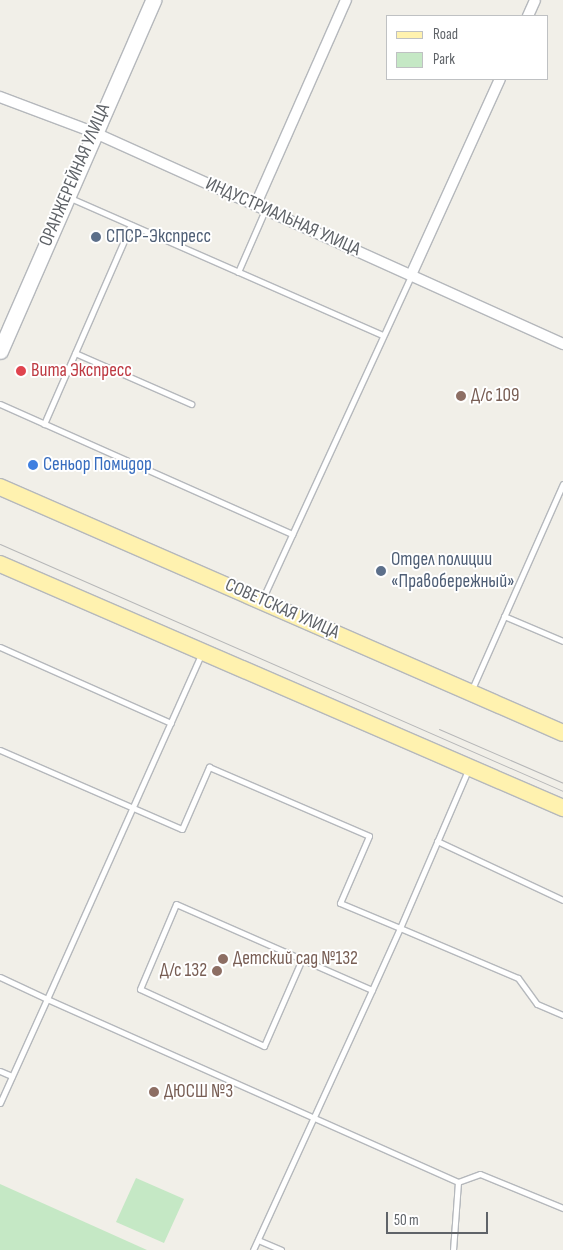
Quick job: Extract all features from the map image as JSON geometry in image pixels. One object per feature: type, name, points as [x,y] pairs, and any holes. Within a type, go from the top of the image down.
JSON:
[{"type":"main road","name":"ОРАНЖЕРЕЙНАЯ УЛИЦА","points":[[0,351],[93,132],[153,0]]},
{"type":"main road","name":"СОВЕТСКАЯ УЛИЦА","points":[[0,487],[563,733]]},
{"type":"main road","points":[[0,564],[563,808]]},
{"type":"street","points":[[261,206],[346,0]]},
{"type":"street","points":[[528,15],[536,0]]},
{"type":"street","points":[[411,275],[500,80]]},
{"type":"street","name":"ИНДУСТРИАЛЬНАЯ УЛИЦА","points":[[0,97],[93,132],[261,206],[563,344]]},
{"type":"lane","points":[[66,196],[382,335]]},
{"type":"lane","points":[[238,272],[261,206]]},
{"type":"lane","points":[[44,424],[131,225]]},
{"type":"lane","points":[[262,600],[411,275]]},
{"type":"lane","points":[[75,353],[191,404]]},
{"type":"lane","points":[[0,404],[292,534]]},
{"type":"lane","points":[[470,692],[563,484]]},
{"type":"lane","points":[[504,616],[563,641]]},
{"type":"lane","points":[[0,647],[171,723]]},
{"type":"lane","points":[[0,1103],[203,651]]},
{"type":"lane","points":[[0,750],[182,830],[210,768],[369,836],[340,903],[518,978],[537,1004],[563,1014]]},
{"type":"lane","points":[[253,1250],[315,1119],[469,767]]},
{"type":"lane","points":[[438,841],[563,900]]},
{"type":"lane","points":[[302,959],[264,1046],[140,989],[176,904],[302,959],[372,990]]},
{"type":"lane","points":[[0,977],[458,1182],[480,1174],[563,1208]]},
{"type":"lane","points":[[0,1071],[12,1076]]},
{"type":"lane","points":[[453,1250],[458,1182]]},
{"type":"lane","points":[[258,1240],[281,1250]]},
{"type":"green space","points":[[136,1178],[184,1199],[164,1243],[116,1222]]},
{"type":"green space","points":[[0,1184],[147,1250],[0,1250]]},
{"type":"tram line","points":[[0,544],[563,791]]},
{"type":"tram line","points":[[439,729],[563,783]]},
{"type":"place","name":"СПСР-Экспресс","points":[[96,237]]},
{"type":"place","name":"Вита Экспресс","points":[[21,371]]},
{"type":"place","name":"Д/с 109","points":[[461,396]]},
{"type":"place","name":"Сеньор Помидор","points":[[33,465]]},
{"type":"place","name":"Отдел полиции «Правобережный»","points":[[381,571]]},
{"type":"place","name":"Детский сад №132","points":[[223,959]]},
{"type":"place","name":"Д/с 132","points":[[217,971]]},
{"type":"place","name":"ДЮСШ №3","points":[[154,1092]]}]
